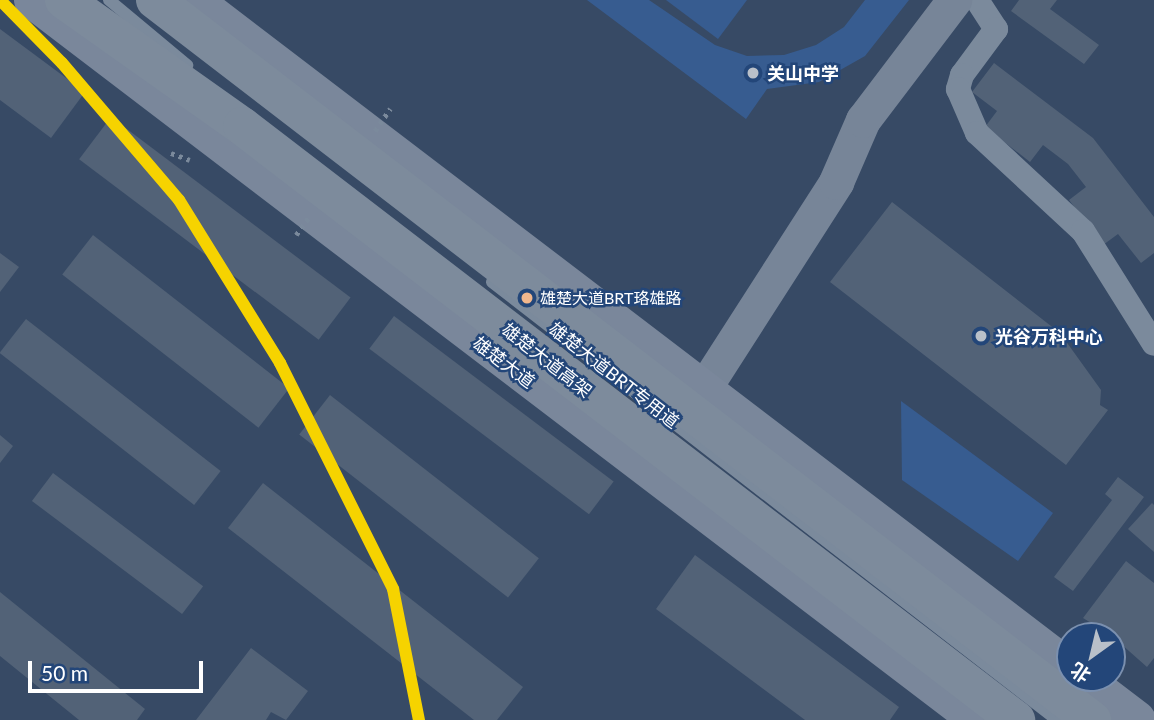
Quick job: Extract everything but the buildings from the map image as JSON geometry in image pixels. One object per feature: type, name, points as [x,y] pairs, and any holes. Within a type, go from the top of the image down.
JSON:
[{"type":"highway","points":[[64,0],[242,126]]},
{"type":"highway","name":"雄楚大道高架","points":[[78,0],[1016,720]]},
{"type":"highway","points":[[155,0],[1091,720]]},
{"type":"main road","name":"雄楚大道","points":[[33,0],[978,720]]},
{"type":"main road","points":[[193,0],[1056,658]]},
{"type":"main road","points":[[1100,692],[1137,720]]},
{"type":"street","points":[[704,388],[836,183],[863,120],[954,0]]},
{"type":"street","points":[[977,0],[996,29],[962,75],[958,89],[977,133],[1083,231],[1154,344]]},
{"type":"lane","name":"雄楚大道BRT专用道","points":[[109,0],[209,83],[1036,720]]},
{"type":"lane","points":[[138,0],[449,244]]},
{"type":"lane","name":"雄楚大道BRT专用道","points":[[479,271],[1057,720]]},
{"type":"shaded area","points":[[587,0],[649,0],[715,45],[747,56],[784,55],[816,45],[844,27],[865,0],[909,0],[865,56],[819,82],[767,89],[746,119]]},
{"type":"shaded area","points":[[666,0],[747,0],[718,39]]},
{"type":"shaded area","points":[[901,401],[1053,513],[1018,561],[902,480]]},
{"type":"transit line","points":[[0,0],[62,63],[179,200],[280,363],[393,589],[419,720]]},
{"type":"place","name":"关山中学","points":[[753,73]]},
{"type":"place","name":"雄楚大道BRT珞雄路","points":[[527,298]]},
{"type":"place","name":"光谷万科中心","points":[[981,336]]}]
